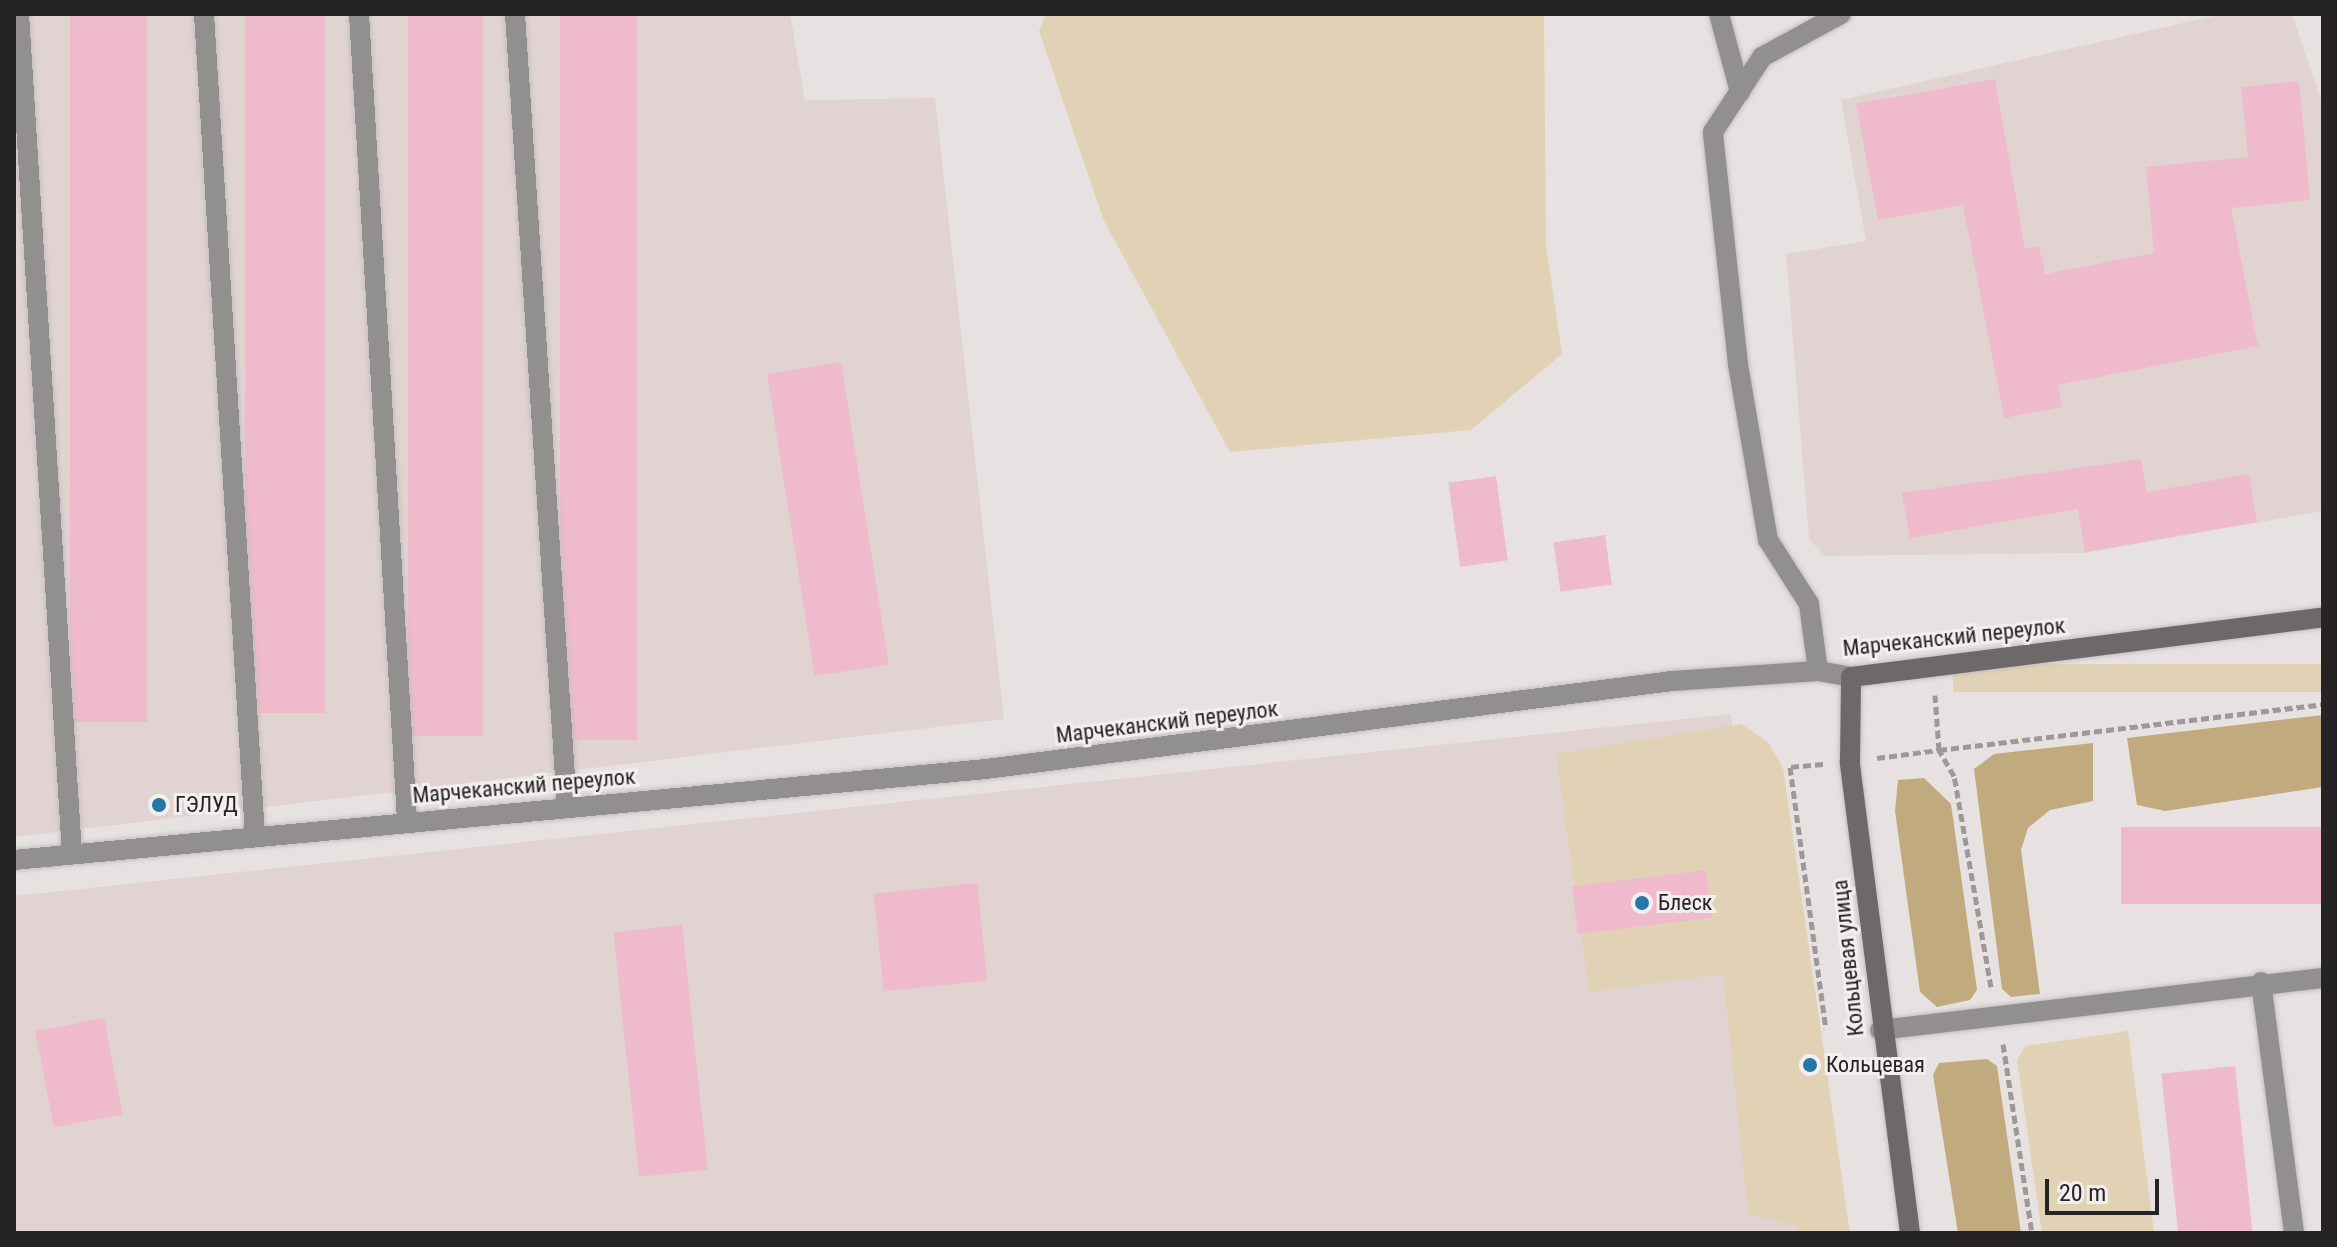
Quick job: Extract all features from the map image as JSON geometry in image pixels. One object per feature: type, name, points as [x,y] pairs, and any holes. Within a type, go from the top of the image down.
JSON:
[{"type":"main road","name":"Марчеканский переулок","points":[[1851,677],[2323,617]]},
{"type":"main road","name":"Кольцевая улица","points":[[1851,677],[1850,762],[1880,1030],[1910,1233]]},
{"type":"street","points":[[19,14],[72,854]]},
{"type":"street","points":[[204,14],[255,835]]},
{"type":"street","points":[[359,14],[407,820]]},
{"type":"street","points":[[515,14],[567,807]]},
{"type":"street","points":[[1719,14],[1740,92]]},
{"type":"street","points":[[1818,671],[1809,604],[1768,540],[1738,364],[1713,132],[1762,57],[1841,14]]},
{"type":"street","name":"Марчеканский переулок","points":[[14,860],[407,820],[986,769],[1522,698],[1818,671],[1851,677]]},
{"type":"street","points":[[1880,1030],[1999,1018],[2261,982],[2323,978]]},
{"type":"street","points":[[2261,982],[2294,1233]]},
{"type":"path","points":[[1933,666],[1939,750],[1954,776],[1999,1018],[2032,1233]]},
{"type":"path","points":[[1850,762],[2323,704]]},
{"type":"path","points":[[1790,767],[1826,1029]]},
{"type":"shaded area","points":[[14,14],[790,14],[805,100],[935,98],[1004,719],[14,837]]},
{"type":"shaded area","points":[[1046,14],[1544,14],[1546,245],[1562,354],[1471,430],[1230,452],[1104,221],[1039,31]]},
{"type":"shaded area","points":[[2223,14],[2292,14],[2323,105],[2323,511],[2085,553],[1825,556],[1809,539],[1786,254],[1866,241],[1841,100]]},
{"type":"shaded area","points":[[1953,664],[2323,664],[2323,692],[1953,692]]},
{"type":"shaded area","points":[[1731,714],[1804,1233],[14,1233],[14,896]]},
{"type":"shaded area","points":[[2323,715],[2323,787],[2165,811],[2137,805],[2127,738]]},
{"type":"shaded area","points":[[1741,724],[1768,742],[1783,768],[1850,1233],[1797,1233],[1796,1226],[1748,1214],[1723,974],[1589,992],[1556,754]]},
{"type":"shaded area","points":[[2093,743],[2093,801],[2050,810],[2028,828],[2021,850],[2040,994],[2011,997],[2002,989],[1974,769],[1994,754]]},
{"type":"shaded area","points":[[1924,778],[1951,804],[1977,990],[1970,1000],[1937,1007],[1920,992],[1895,811],[1898,780]]},
{"type":"shaded area","points":[[2128,1031],[2154,1233],[2042,1233],[2017,1060],[2025,1046]]},
{"type":"shaded area","points":[[1987,1059],[1997,1066],[2021,1233],[1958,1233],[1933,1075],[1939,1063]]},
{"type":"building","points":[[70,14],[147,14],[147,722],[70,722]]},
{"type":"building","points":[[245,14],[325,14],[325,713],[245,713]]},
{"type":"building","points":[[408,14],[483,14],[483,736],[408,736]]},
{"type":"building","points":[[560,14],[637,14],[637,740],[560,740]]},
{"type":"building","points":[[1995,79],[2025,249],[2039,246],[2045,274],[2154,253],[2146,167],[2248,157],[2241,87],[2299,81],[2310,200],[2231,208],[2258,346],[2058,385],[2062,407],[2004,418],[1963,205],[1878,220],[1856,104]]},
{"type":"building","points":[[841,362],[889,664],[815,676],[767,374]]},
{"type":"building","points":[[2141,459],[2147,492],[2249,474],[2257,522],[2085,552],[2078,509],[1910,538],[1902,493]]},
{"type":"building","points":[[1496,476],[1508,560],[1460,567],[1448,483]]},
{"type":"building","points":[[1605,535],[1612,585],[1560,592],[1554,542]]},
{"type":"building","points":[[2121,827],[2323,827],[2323,904],[2121,904]]},
{"type":"building","name":"Блеск","points":[[1706,870],[1712,918],[1578,934],[1572,886]]},
{"type":"building","points":[[977,883],[987,980],[884,991],[874,894]]},
{"type":"building","points":[[682,925],[708,1170],[639,1177],[613,932]]},
{"type":"building","points":[[104,1018],[123,1114],[54,1128],[35,1031]]},
{"type":"building","points":[[2235,1066],[2253,1233],[2178,1233],[2161,1074]]},
{"type":"place","name":"ГЭЛУД","points":[[159,805]]},
{"type":"place","name":"Блеск","points":[[1642,903]]},
{"type":"place","name":"Кольцевая","points":[[1810,1065]]}]
